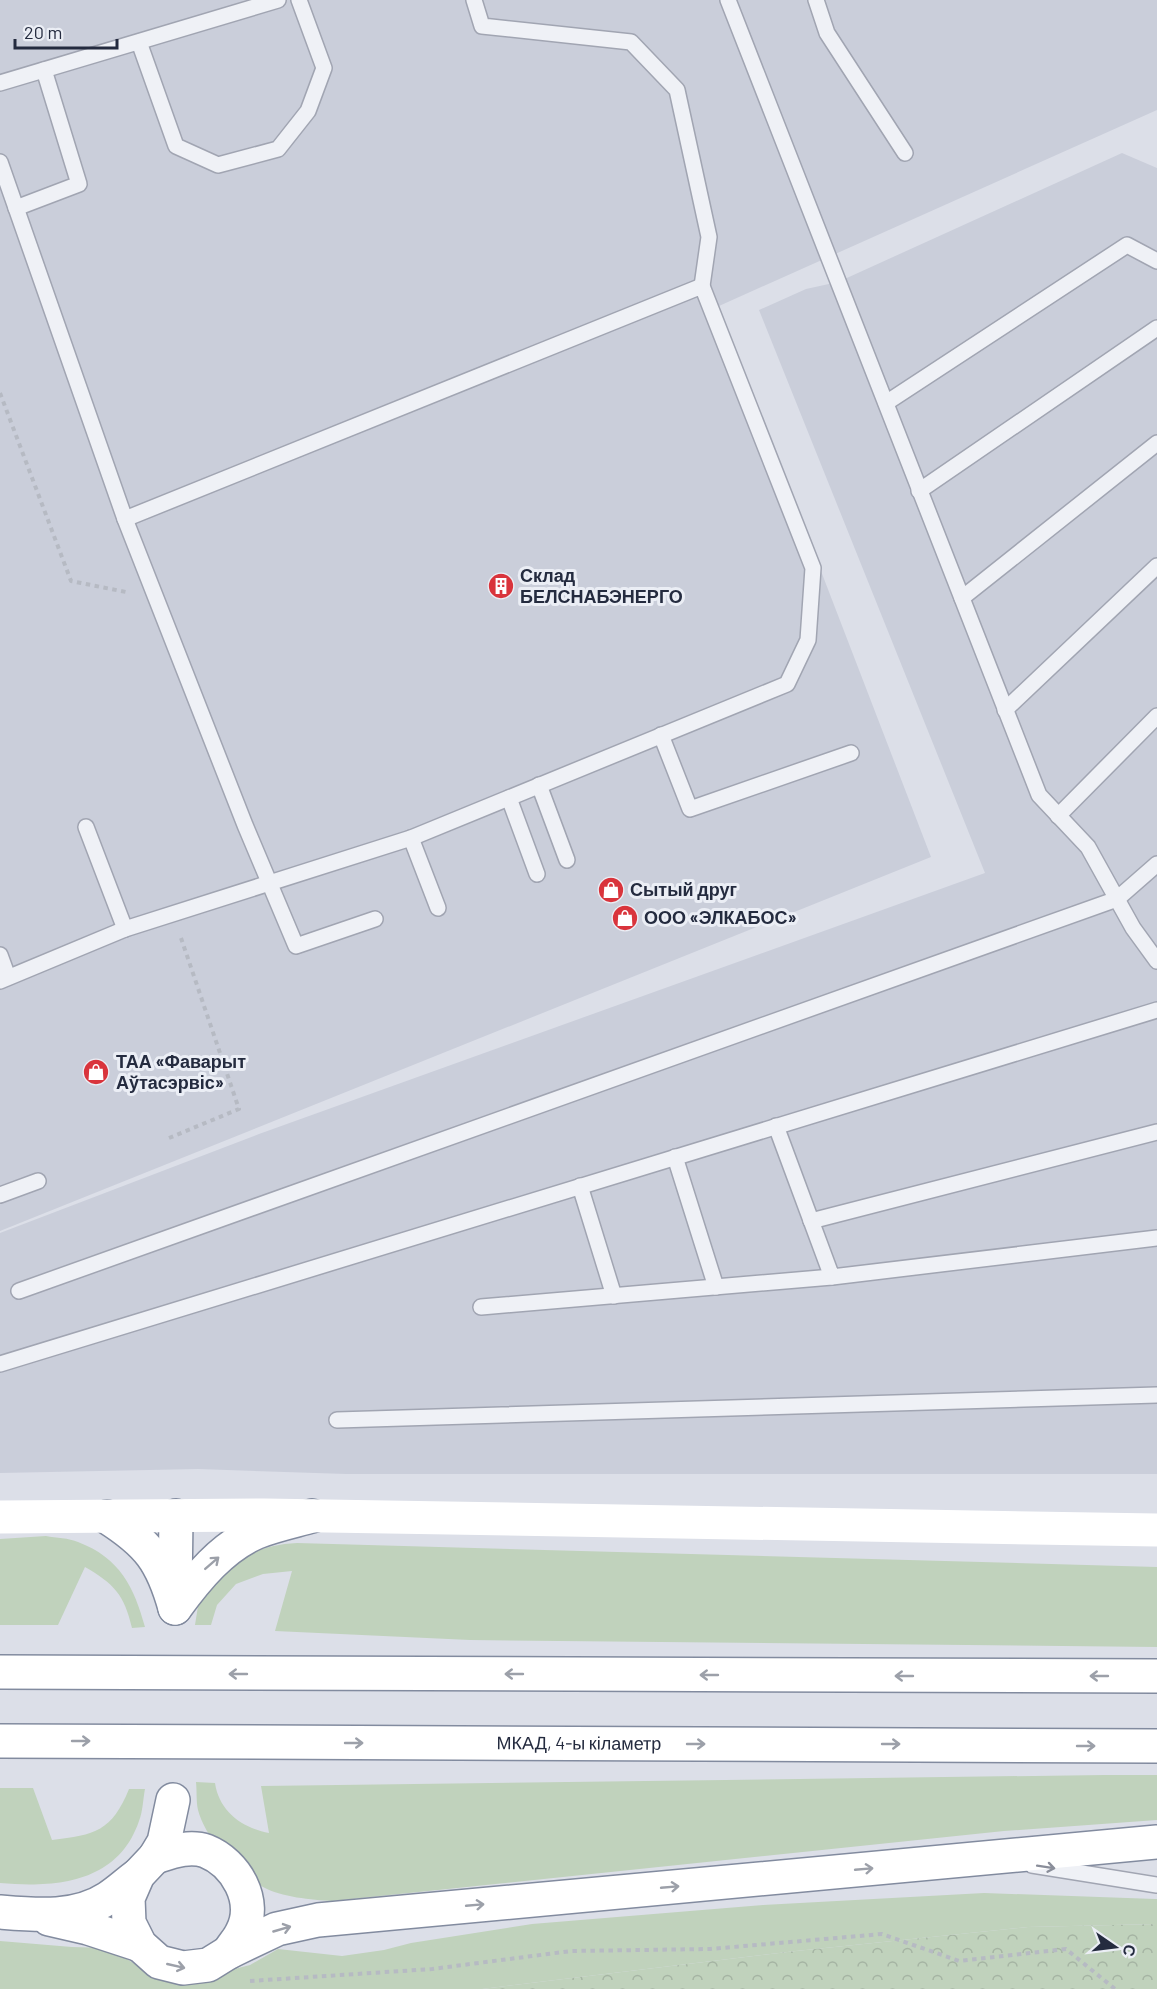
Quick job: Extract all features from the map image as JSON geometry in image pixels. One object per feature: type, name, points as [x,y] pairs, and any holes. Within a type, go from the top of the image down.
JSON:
[{"type":"main road","points":[[175,1608],[176,1516]]},
{"type":"main road","points":[[175,1608],[200,1574],[226,1551],[256,1533],[312,1516]]},
{"type":"main road","points":[[0,1517],[312,1516],[1157,1530]]},
{"type":"main road","points":[[107,1517],[127,1530],[153,1556],[167,1579],[175,1608]]},
{"type":"main road","points":[[12,1672],[1157,1676]]},
{"type":"main road","name":"МКАД, 4-ы кіламетр","points":[[11,1741],[1157,1746]]},
{"type":"main road","points":[[229,1952],[243,1931],[248,1906],[241,1882],[226,1862],[204,1851],[191,1839],[173,1800],[164,1842],[128,1898],[129,1923],[140,1945],[159,1962],[183,1968],[208,1965],[229,1952],[278,1929],[318,1920],[1157,1842]]},
{"type":"main road","points":[[14,1913],[52,1915],[78,1911],[107,1899],[147,1866],[179,1849],[204,1851]]},
{"type":"main road","points":[[14,1913],[88,1928],[140,1945]]},
{"type":"lane","points":[[0,83],[278,0]]},
{"type":"lane","points":[[139,42],[176,146],[218,165],[278,149],[308,111],[324,68],[300,0]]},
{"type":"lane","points":[[0,955],[4,979],[125,929],[411,838],[787,684],[808,640],[813,568],[702,286],[709,237],[677,90],[631,42],[482,26],[474,0]]},
{"type":"lane","points":[[728,0],[1039,795],[1088,847],[1133,928],[1157,961]]},
{"type":"lane","points":[[816,0],[827,33],[905,153]]},
{"type":"lane","points":[[16,208],[79,184],[44,70]]},
{"type":"lane","points":[[0,162],[125,519],[296,946],[375,919]]},
{"type":"lane","points":[[885,403],[1127,245],[1157,261]]},
{"type":"lane","points":[[125,519],[702,286]]},
{"type":"lane","points":[[920,491],[1157,328]]},
{"type":"lane","points":[[962,598],[1157,443]]},
{"type":"lane","points":[[1005,710],[1157,566]]},
{"type":"lane","points":[[1058,816],[1157,716]]},
{"type":"lane","points":[[662,735],[690,809],[851,753]]},
{"type":"lane","points":[[539,785],[567,860]]},
{"type":"lane","points":[[509,798],[537,874]]},
{"type":"lane","points":[[86,827],[125,929]]},
{"type":"lane","points":[[411,838],[438,908]]},
{"type":"lane","points":[[19,1291],[1118,899],[1157,864]]},
{"type":"lane","points":[[0,1364],[1157,1010]]},
{"type":"lane","points":[[776,1126],[832,1277]]},
{"type":"lane","points":[[812,1221],[1157,1131]]},
{"type":"lane","points":[[675,1157],[716,1287]]},
{"type":"lane","points":[[0,1195],[38,1181]]},
{"type":"lane","points":[[580,1186],[614,1296]]},
{"type":"lane","points":[[481,1307],[832,1277],[1157,1238]]},
{"type":"lane","points":[[337,1420],[1157,1395]]},
{"type":"lane","points":[[988,1858],[1157,1885]]},
{"type":"path","points":[[0,393],[71,581],[156,598]]},
{"type":"path","points":[[169,1138],[239,1109],[173,913]]},
{"type":"path","points":[[241,1982],[432,1969],[571,1951],[710,1950],[882,1934],[959,1962],[1066,1948],[1116,1989]]},
{"type":"shaded area","points":[[0,0],[1157,0],[1157,110],[719,306],[931,857],[0,1231]]},
{"type":"shaded area","points":[[1122,153],[1157,168],[1157,1474],[346,1474],[198,1469],[0,1473],[0,1233],[259,1134],[985,873],[759,310],[806,289],[838,282]]},
{"type":"green space","points":[[46,1536],[78,1542],[105,1556],[115,1565],[136,1599],[145,1627],[132,1628],[129,1616],[116,1591],[85,1567],[58,1625],[0,1625],[0,1539]]},
{"type":"green space","points":[[297,1543],[1157,1567],[1157,1647],[470,1640],[275,1631],[292,1571],[263,1574],[236,1584],[217,1605],[211,1625],[195,1625],[198,1606],[203,1597],[214,1583],[233,1566],[261,1549]]},
{"type":"green space","points":[[1157,1775],[1157,1820],[1004,1831],[332,1901],[287,1896],[263,1887],[243,1873],[215,1843],[202,1821],[197,1807],[196,1782],[215,1783],[221,1802],[233,1817],[259,1831],[269,1833],[261,1786]]},
{"type":"green space","points":[[0,1788],[33,1788],[52,1840],[91,1833],[109,1822],[116,1814],[129,1789],[145,1789],[139,1821],[129,1842],[116,1858],[101,1869],[83,1877],[63,1882],[21,1884],[0,1883]]},
{"type":"green space","points":[[984,1893],[1157,1899],[1157,1924],[1028,1927],[796,1951],[482,1989],[0,1989],[0,1941],[109,1948],[156,1977],[207,1976],[250,1965],[278,1949],[342,1956],[532,1924],[763,1905]]},
{"type":"green space","points":[[1157,1924],[1157,1989],[482,1989],[796,1951],[1028,1927]]},
{"type":"place","name":"Склад БЕЛСНАБЭНЕРГО","points":[[501,586]]},
{"type":"place","name":"Сытый друг","points":[[611,890]]},
{"type":"place","name":"ООО «ЭЛКАБОС»","points":[[625,918]]},
{"type":"place","name":"ТАА «Фаварыт Аўтасэрвіс»","points":[[96,1072]]}]
